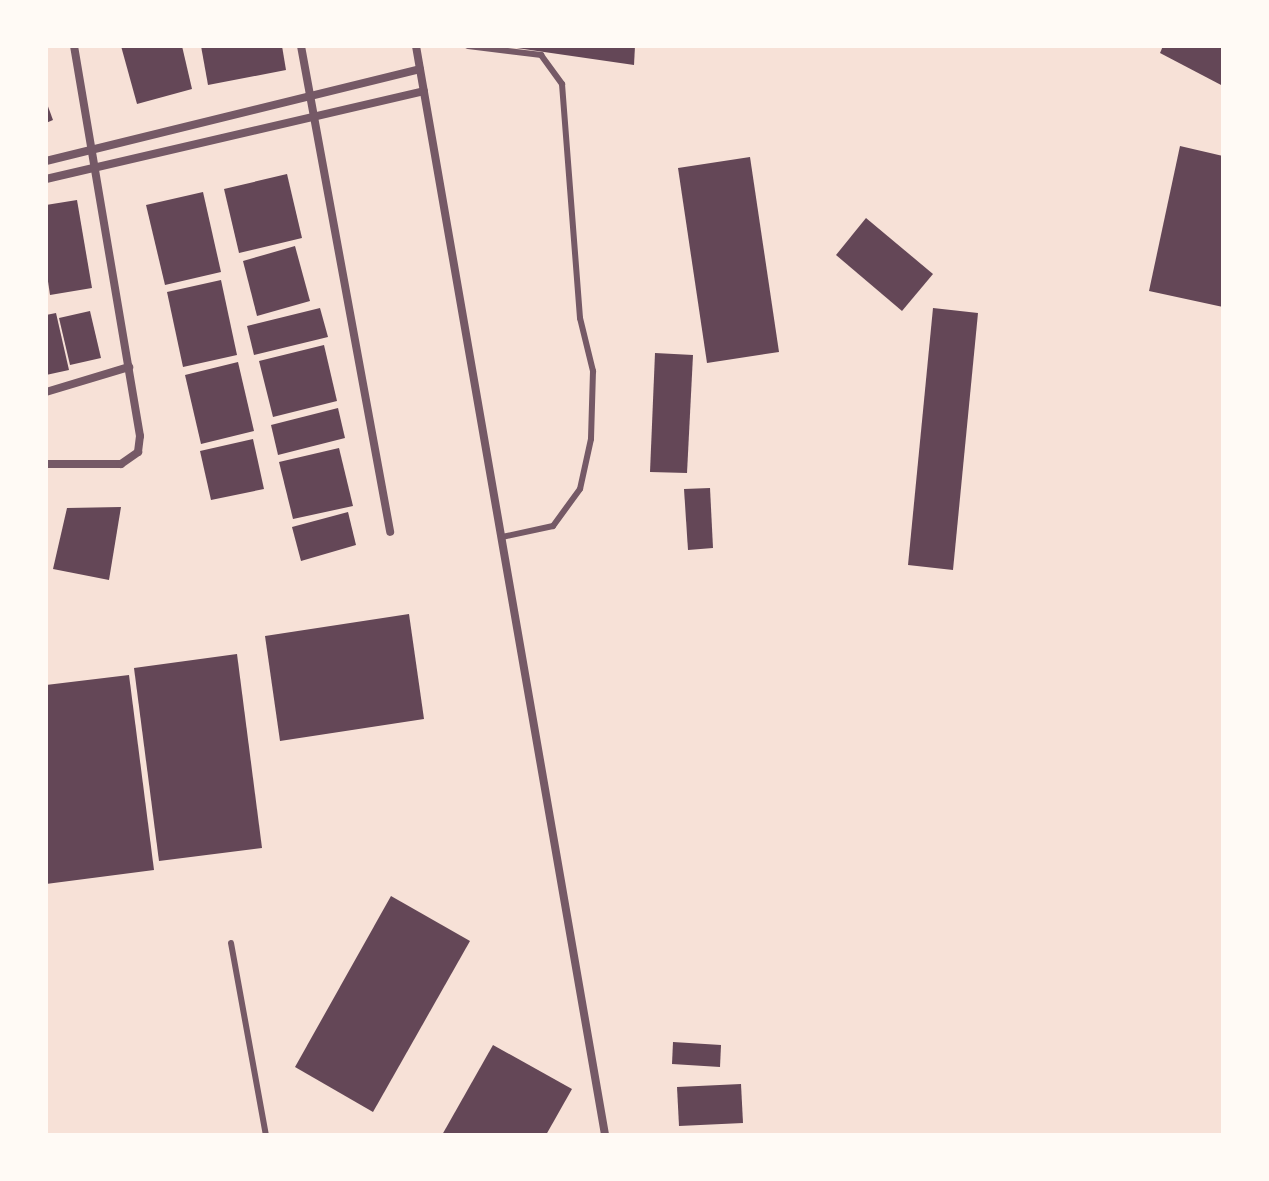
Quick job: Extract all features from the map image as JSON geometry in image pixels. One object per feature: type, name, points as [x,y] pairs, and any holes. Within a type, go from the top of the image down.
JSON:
[{"type":"street","points":[[46,464],[121,464],[138,452],[140,436],[94,149],[74,46]]},
{"type":"street","points":[[301,46],[390,532]]},
{"type":"street","points":[[416,46],[605,1135]]},
{"type":"street","points":[[46,161],[420,69]]},
{"type":"street","points":[[46,179],[424,91]]},
{"type":"street","points":[[46,392],[129,367]]},
{"type":"lane","points":[[468,46],[541,55],[562,84],[580,318],[593,371],[591,439],[580,489],[553,526],[502,537]]},
{"type":"lane","points":[[231,943],[266,1135]]},
{"type":"building","points":[[121,46],[182,46],[192,89],[137,104]]},
{"type":"building","points":[[201,46],[282,46],[286,70],[208,85]]},
{"type":"building","points":[[502,46],[635,46],[634,65]]},
{"type":"building","points":[[1163,46],[1223,46],[1223,86],[1160,53]]},
{"type":"building","points":[[46,101],[53,120],[46,123]]},
{"type":"building","points":[[1180,146],[1223,156],[1223,307],[1149,291]]},
{"type":"building","points":[[750,157],[779,352],[707,363],[678,168]]},
{"type":"building","points":[[287,174],[302,238],[239,253],[224,189]]},
{"type":"building","points":[[203,192],[221,272],[165,285],[146,205]]},
{"type":"building","points":[[77,200],[92,288],[50,295],[46,268],[46,205]]},
{"type":"building","points":[[866,218],[933,274],[902,311],[836,255]]},
{"type":"building","points":[[295,246],[310,301],[257,316],[243,261]]},
{"type":"building","points":[[221,280],[237,355],[183,367],[167,292]]},
{"type":"building","points":[[320,308],[328,337],[254,355],[247,326]]},
{"type":"building","points":[[933,308],[978,313],[953,570],[908,565]]},
{"type":"building","points":[[90,311],[101,358],[70,365],[59,318]]},
{"type":"building","points":[[56,313],[69,370],[46,375],[46,315]]},
{"type":"building","points":[[324,345],[337,401],[273,417],[259,361]]},
{"type":"building","points":[[655,353],[693,355],[687,473],[650,472]]},
{"type":"building","points":[[238,362],[254,431],[201,444],[185,375]]},
{"type":"building","points":[[338,408],[345,438],[278,455],[271,425]]},
{"type":"building","points":[[253,439],[264,489],[211,500],[200,451]]},
{"type":"building","points":[[339,448],[353,506],[293,519],[279,462]]},
{"type":"building","points":[[710,488],[713,548],[688,550],[684,489]]},
{"type":"building","points":[[121,507],[109,580],[53,569],[67,508]]},
{"type":"building","points":[[348,512],[356,545],[301,561],[292,527]]},
{"type":"building","points":[[409,614],[424,719],[280,741],[265,636]]},
{"type":"building","points":[[237,654],[262,848],[159,861],[134,668]]},
{"type":"building","points":[[129,675],[154,870],[46,884],[46,685]]},
{"type":"building","points":[[391,896],[470,941],[373,1112],[295,1067]]},
{"type":"building","points":[[673,1042],[721,1045],[720,1067],[672,1064]]},
{"type":"building","points":[[493,1045],[572,1089],[546,1135],[442,1135]]},
{"type":"building","points":[[741,1084],[743,1123],[679,1126],[677,1087]]}]
